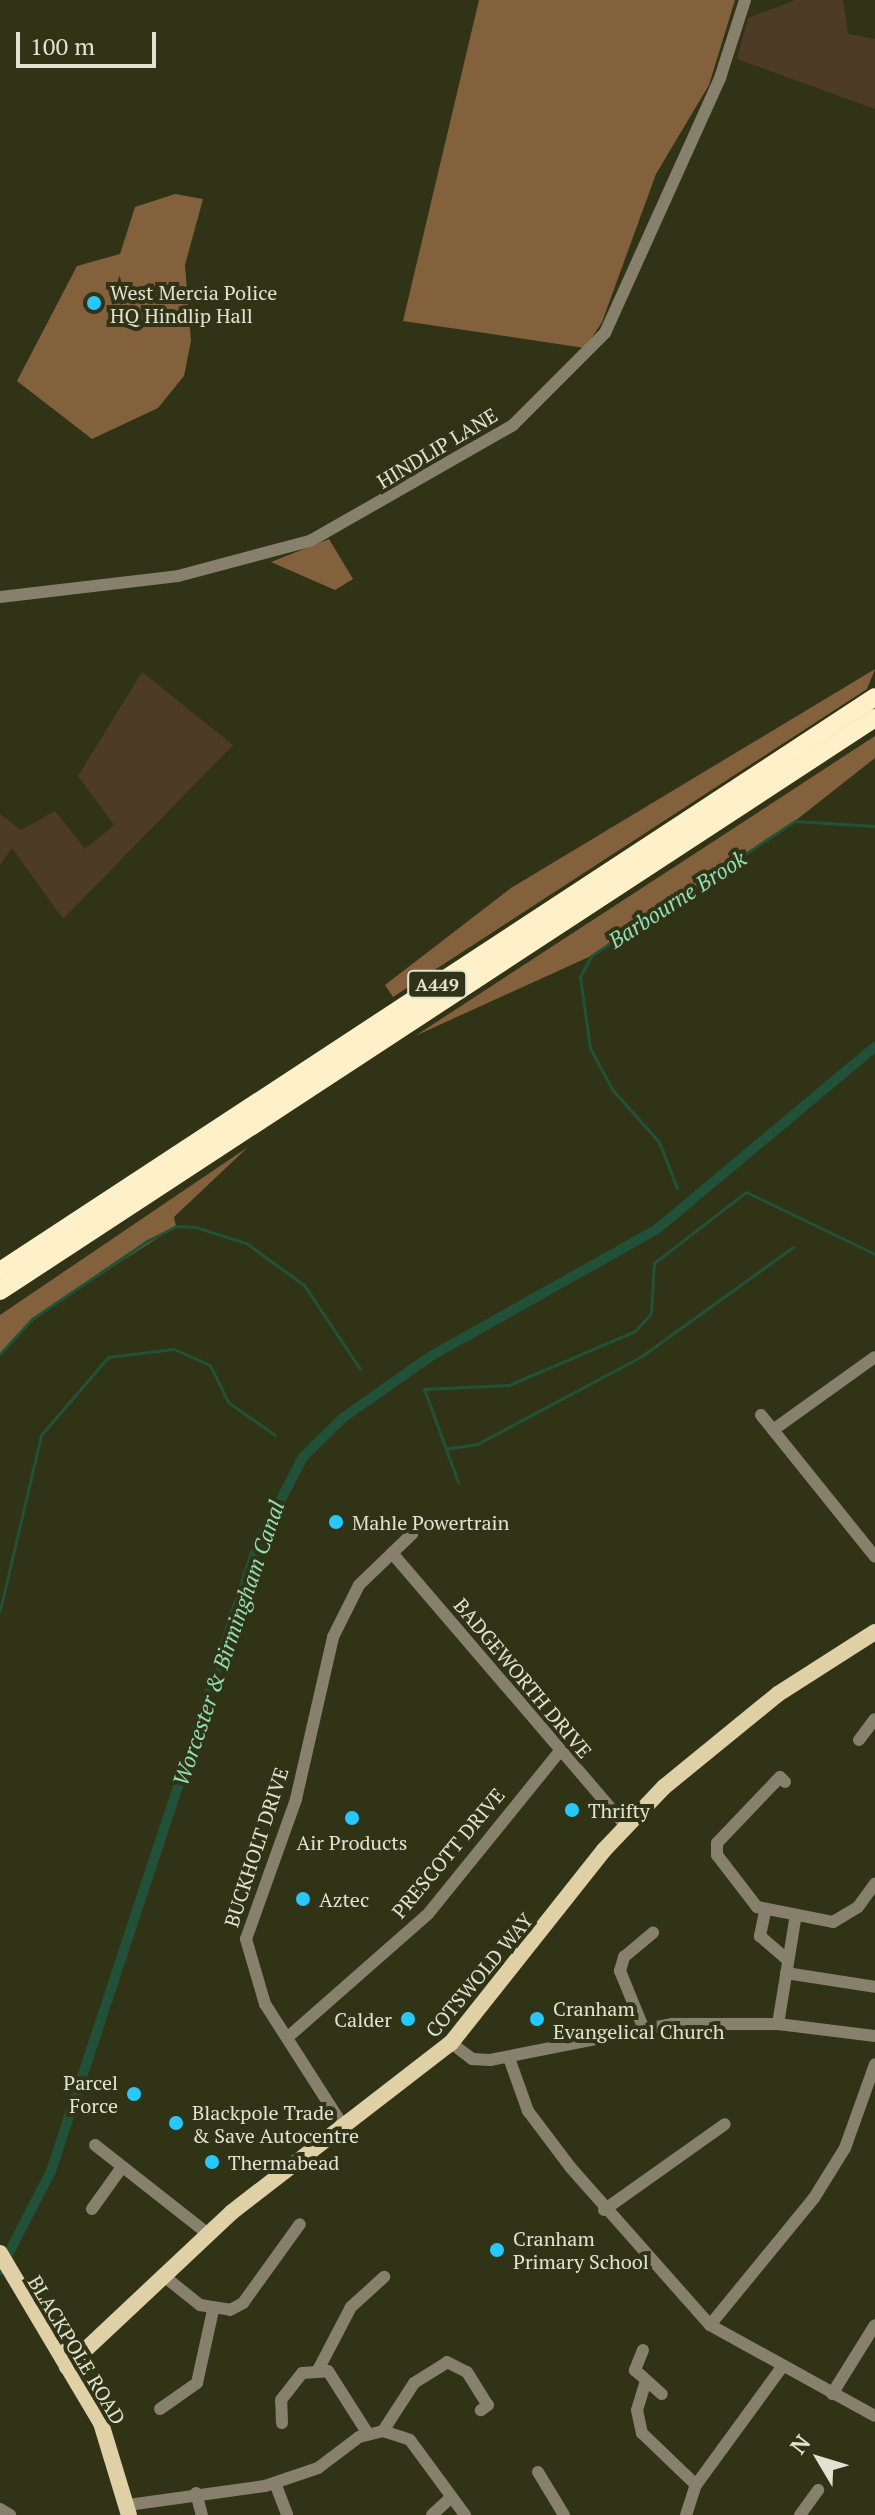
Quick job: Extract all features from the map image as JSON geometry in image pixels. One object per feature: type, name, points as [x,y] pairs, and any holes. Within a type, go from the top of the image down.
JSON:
[{"type":"highway","name":"A449","points":[[0,1271],[875,697]]},
{"type":"highway","name":"A449","points":[[0,1291],[875,718]]},
{"type":"main road","name":"COTSWOLD WAY","points":[[67,2367],[208,2234],[451,2043],[626,1826],[735,1726],[875,1632]]},
{"type":"main road","name":"BLACKPOLE ROAD","points":[[0,2253],[13,2282],[101,2423],[129,2510]]},
{"type":"street","name":"HINDLIP LANE","points":[[0,597],[149,581],[310,541],[513,425],[605,333],[720,78],[745,0]]},
{"type":"street","points":[[773,1430],[875,1357]]},
{"type":"street","points":[[761,1415],[875,1557]]},
{"type":"street","name":"BUCKHOLT DRIVE","points":[[345,2129],[251,1974],[246,1939],[296,1799],[333,1637],[359,1585],[412,1534]]},
{"type":"street","name":"BADGEWORTH DRIVE","points":[[392,1553],[626,1826]]},
{"type":"street","points":[[859,1740],[875,1719]]},
{"type":"street","name":"PRESCOTT DRIVE","points":[[288,2037],[428,1914],[560,1751]]},
{"type":"street","points":[[785,1782],[780,1777],[717,1843],[725,1867],[765,1912],[795,1920],[846,1917],[875,1884]]},
{"type":"street","points":[[765,1912],[760,1936],[788,1960]]},
{"type":"street","points":[[778,2024],[795,1920]]},
{"type":"street","points":[[643,2027],[620,1971],[647,1932]]},
{"type":"street","points":[[786,1973],[875,1987]]},
{"type":"street","points":[[451,2043],[472,2059],[509,2058],[643,2027],[778,2024],[875,2036]]},
{"type":"street","points":[[509,2058],[528,2111],[604,2210],[710,2325],[875,2416]]},
{"type":"street","points":[[710,2325],[821,2188],[845,2148],[875,2064]]},
{"type":"street","points":[[604,2210],[725,2124]]},
{"type":"street","points":[[95,2145],[208,2234]]},
{"type":"street","points":[[92,2209],[122,2167]]},
{"type":"street","points":[[165,2277],[213,2310],[243,2303],[300,2224]]},
{"type":"street","points":[[317,2372],[357,2298],[384,2277]]},
{"type":"street","points":[[160,2409],[197,2383],[213,2310]]},
{"type":"street","points":[[832,2394],[875,2325]]},
{"type":"street","points":[[643,2350],[635,2370],[645,2384],[662,2394]]},
{"type":"street","points":[[383,2431],[414,2383],[447,2362],[467,2372],[488,2405],[481,2410]]},
{"type":"street","points":[[686,2515],[696,2485],[782,2367]]},
{"type":"street","points":[[282,2423],[281,2400],[302,2373],[328,2371],[346,2392],[368,2434]]},
{"type":"street","points":[[645,2384],[637,2410],[642,2433],[696,2485]]},
{"type":"street","points":[[129,2510],[196,2493],[275,2483],[318,2468],[368,2434],[383,2431],[410,2440],[449,2499],[465,2515]]},
{"type":"street","points":[[538,2472],[564,2515]]},
{"type":"street","points":[[275,2483],[287,2515]]},
{"type":"street","points":[[800,2515],[818,2490]]},
{"type":"street","points":[[196,2493],[202,2515]]},
{"type":"street","points":[[432,2515],[449,2499]]},
{"type":"street","points":[[0,2509],[10,2515]]},
{"type":"shaded area","points":[[479,0],[735,0],[709,85],[656,174],[602,322],[585,348],[403,321]]},
{"type":"shaded area","points":[[795,0],[843,0],[848,34],[875,39],[875,109],[737,59],[748,18]]},
{"type":"shaded area","points":[[175,194],[203,199],[185,265],[191,341],[184,376],[158,408],[92,439],[17,381],[77,266],[120,254],[135,207]]},
{"type":"shaded area","points":[[329,539],[353,579],[335,590],[271,562]]},
{"type":"shaded area","points":[[875,669],[867,689],[393,997],[385,985],[511,888]]},
{"type":"shaded area","points":[[142,672],[233,745],[63,919],[12,848],[0,865],[0,814],[21,830],[55,811],[85,849],[114,825],[78,776]]},
{"type":"shaded area","points":[[875,736],[875,758],[795,821],[591,956],[415,1036]]},
{"type":"shaded area","points":[[248,1147],[174,1217],[176,1226],[32,1319],[0,1354],[0,1315]]},
{"type":"waterway","name":"Barbourne Brook","points":[[677,1188],[659,1142],[612,1089],[590,1048],[580,977],[591,956],[795,821],[875,826]]},
{"type":"waterway","name":"Worcester & Birmingham Canal","points":[[0,2270],[51,2171],[258,1544],[303,1457],[344,1417],[431,1356],[657,1229],[875,1047]]},
{"type":"waterway","name":"Barbourne Brook","points":[[793,1247],[642,1356],[477,1444],[446,1449],[424,1389],[509,1385],[635,1331],[651,1313],[654,1263],[746,1192],[875,1254]]},
{"type":"waterway","name":"Barbourne Brook","points":[[0,1354],[32,1319],[147,1241],[176,1226],[195,1227],[246,1243],[304,1285],[360,1369]]},
{"type":"waterway","points":[[0,1610],[41,1435],[108,1357],[174,1349],[210,1365],[228,1402],[275,1435]]},
{"type":"waterway","points":[[446,1449],[458,1482]]},
{"type":"place","name":"West Mercia Police HQ Hindlip Hall","points":[[94,303]]},
{"type":"place","name":"Mahle Powertrain","points":[[336,1522]]},
{"type":"place","name":"Thrifty","points":[[572,1810]]},
{"type":"place","name":"Air Products","points":[[352,1818]]},
{"type":"place","name":"Aztec","points":[[303,1899]]},
{"type":"place","name":"Calder","points":[[408,2019]]},
{"type":"place","name":"Cranham Evangelical Church","points":[[537,2019]]},
{"type":"place","name":"Parcel Force","points":[[134,2094]]},
{"type":"place","name":"Blackpole Trade & Save Autocentre","points":[[176,2123]]},
{"type":"place","name":"Thermabead","points":[[212,2162]]},
{"type":"place","name":"Cranham Primary School","points":[[497,2250]]}]
